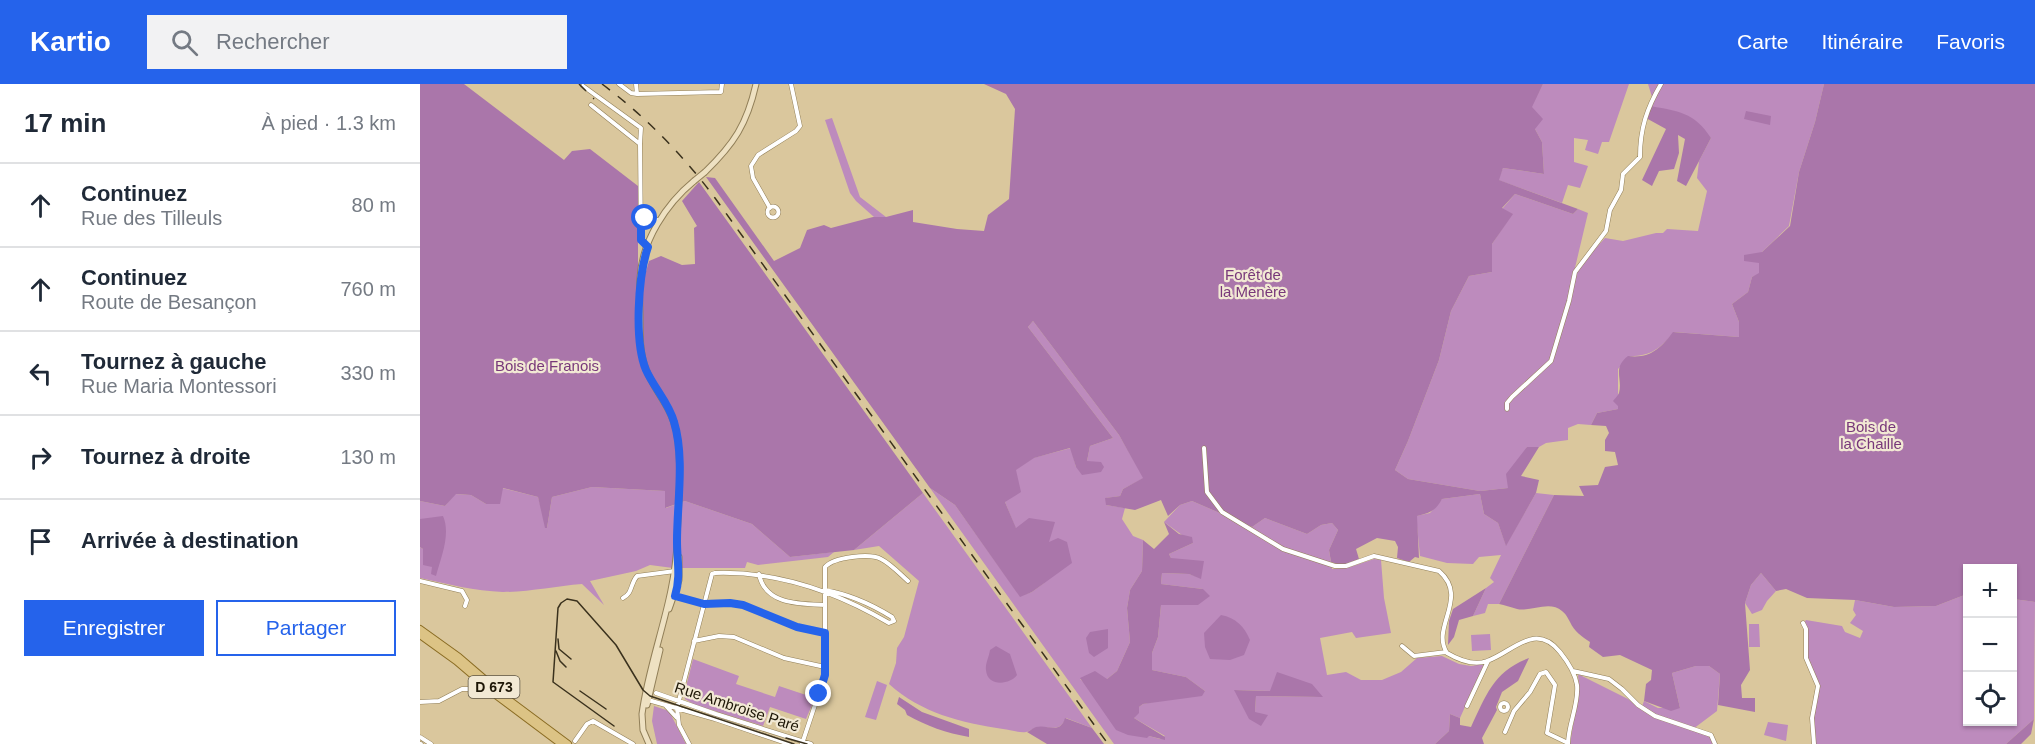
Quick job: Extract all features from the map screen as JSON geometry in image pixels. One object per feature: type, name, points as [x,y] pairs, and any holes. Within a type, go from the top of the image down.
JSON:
[{"type":"main road","points":[[650,744],[642,723],[643,709],[677,572],[678,436],[670,411],[646,369],[641,347],[640,278],[648,247],[660,220],[676,197],[727,150],[738,134],[751,106],[756,84]]},
{"type":"main road","points":[[650,744],[644,719],[652,695],[660,646],[672,597]]},
{"type":"main road","name":"D 673","points":[[420,629],[459,657],[509,700],[572,742]]},
{"type":"main road","name":"D 673","points":[[422,638],[456,661],[506,704],[561,744]]},
{"type":"street","points":[[619,84],[631,93],[637,94],[721,92],[722,84]]},
{"type":"street","points":[[636,84],[637,94]]},
{"type":"street","points":[[770,208],[753,178],[750,166],[758,155],[796,131],[800,126],[791,84]]},
{"type":"street","points":[[1507,409],[1507,403],[1512,397],[1551,361],[1575,272],[1606,231],[1610,210],[1621,190],[1623,174],[1640,156],[1644,119],[1661,84]]},
{"type":"street","points":[[583,87],[641,128],[639,144],[641,240],[648,247]]},
{"type":"street","points":[[591,105],[639,144]]},
{"type":"street","points":[[641,215],[652,221],[660,220]]},
{"type":"street","points":[[1204,448],[1207,492],[1222,512],[1284,549],[1335,566],[1346,566],[1374,556],[1439,571],[1447,578],[1452,590],[1443,641],[1446,652]]},
{"type":"street","points":[[803,743],[825,675],[824,590],[825,569],[829,562],[865,556],[883,560],[908,581]]},
{"type":"street","points":[[623,598],[630,593],[637,576],[677,572]]},
{"type":"street","points":[[678,719],[678,705],[709,579],[715,573],[759,574],[789,579],[853,597],[892,617],[894,621],[889,623],[824,590]]},
{"type":"street","points":[[759,574],[763,586],[775,597],[793,603],[825,605]]},
{"type":"street","points":[[420,581],[462,591],[467,600],[465,606]]},
{"type":"street","points":[[672,597],[704,604],[736,603],[797,627],[825,633]]},
{"type":"street","points":[[1803,623],[1806,629],[1806,658],[1818,686],[1812,718],[1814,744]]},
{"type":"street","points":[[694,641],[729,636],[791,661],[825,666]]},
{"type":"street","points":[[1402,646],[1414,656],[1446,652],[1466,661],[1480,663],[1516,645],[1539,638],[1549,642],[1573,671],[1577,694],[1568,744],[1547,733],[1555,685],[1546,672],[1540,674],[1530,692],[1514,711],[1505,732]]},
{"type":"street","points":[[1467,706],[1488,661]]},
{"type":"street","points":[[1573,671],[1609,680],[1644,710],[1711,735],[1715,744]]},
{"type":"street","points":[[420,702],[437,701],[462,689],[470,689]]},
{"type":"street","name":"Rue Ambroise Paré","points":[[652,695],[789,744]]},
{"type":"street","name":"Rue Ambroise Paré","points":[[652,695],[660,703],[693,707],[811,744]]},
{"type":"street","points":[[660,703],[670,709],[678,719],[689,744]]},
{"type":"street","points":[[1508,708],[1514,711]]},
{"type":"street","points":[[572,742],[587,724],[593,721],[633,744]]},
{"type":"street","points":[[420,737],[431,744]]},
{"type":"shaded area","points":[[1543,84],[1629,84],[1609,142],[1602,142],[1598,154],[1585,150],[1588,140],[1574,138],[1574,162],[1588,166],[1580,188],[1568,185],[1562,203],[1498,180],[1503,168],[1544,174],[1542,142],[1535,129],[1531,107]]},
{"type":"shaded area","points":[[1648,84],[1824,84],[1799,172],[1789,226],[1762,252],[1759,263],[1760,274],[1752,277],[1748,292],[1732,304],[1739,322],[1739,337],[1674,332],[1650,353],[1630,356],[1618,369],[1618,409],[1597,413],[1591,425],[1578,424],[1568,428],[1568,440],[1546,443],[1539,447],[1527,447],[1508,488],[1480,491],[1408,479],[1395,470],[1439,360],[1451,311],[1469,276],[1492,272],[1492,244],[1512,214],[1502,209],[1515,194],[1573,214],[1578,209],[1588,213],[1574,272],[1605,238],[1623,241],[1663,233],[1667,229],[1698,231],[1707,191],[1697,178],[1699,161],[1711,138],[1650,106],[1652,97]]},
{"type":"shaded area","points":[[832,118],[860,197],[886,217],[874,217],[850,193],[825,120]]},
{"type":"shaded area","points":[[1033,321],[1119,435],[1144,478],[1123,489],[1120,496],[1106,498],[1106,505],[1125,508],[1122,519],[1133,536],[1143,540],[1142,571],[1130,590],[1127,608],[1130,642],[1117,671],[1107,679],[1080,679],[1149,736],[1160,739],[1165,736],[1134,718],[1139,707],[1143,704],[1205,691],[1186,677],[1152,670],[1152,653],[1158,637],[1161,605],[1198,605],[1203,589],[1161,584],[1162,573],[1189,574],[1201,578],[1171,558],[1169,554],[1193,543],[1164,522],[1180,505],[1192,501],[1252,527],[1265,518],[1307,534],[1321,525],[1332,523],[1338,530],[1329,550],[1332,569],[1347,568],[1374,559],[1381,560],[1384,598],[1391,633],[1356,638],[1352,632],[1320,638],[1327,675],[1346,672],[1361,680],[1382,680],[1401,672],[1417,658],[1442,656],[1459,664],[1471,666],[1484,664],[1460,718],[1450,714],[1449,731],[1435,744],[1114,744],[930,488],[955,505],[1020,596],[1032,592],[1044,583],[1049,543],[1016,529],[1005,502],[1015,470],[1033,458],[1071,448],[1076,467],[1087,461],[1090,446],[1113,438],[1028,327]],"holes":[[[1235,690],[1271,691],[1323,697],[1256,696],[1255,712]]]},
{"type":"shaded area","points":[[592,487],[665,491],[666,508],[685,501],[752,524],[790,557],[834,552],[828,557],[758,565],[747,562],[745,568],[673,568],[650,565],[636,571],[590,581],[604,605],[582,584],[503,592],[472,589],[420,578],[420,547],[436,575],[420,519],[420,501],[445,506],[455,494],[471,495],[486,504],[499,504],[502,488],[538,497],[547,528],[552,497]]},
{"type":"shaded area","points":[[923,493],[1092,728],[1066,718],[1058,727],[1037,727],[1024,732],[972,724],[928,709],[901,694],[889,684],[896,663],[897,648],[904,637],[919,581],[879,546],[854,550]]},
{"type":"shaded area","points":[[1536,493],[1554,495],[1499,604],[1488,604],[1485,613],[1473,616],[1486,588],[1494,582],[1490,578],[1501,555],[1479,557],[1473,564],[1447,563],[1420,556],[1416,516],[1430,513],[1442,499],[1480,494],[1484,514],[1498,523],[1506,545]]},
{"type":"shaded area","points":[[1761,573],[1776,591],[1762,610],[1752,614],[1745,603],[1751,585]]},
{"type":"shaded area","points":[[1963,596],[1963,726],[2017,726],[2017,600],[2035,602],[2034,719],[2006,744],[1816,744],[1813,718],[1818,691],[1806,653],[1804,623],[1806,620],[1842,626],[1845,632],[1860,638],[1863,631],[1850,623],[1856,615],[1853,610],[1855,600],[1894,607],[1936,606]]},
{"type":"shaded area","points":[[1749,624],[1759,624],[1760,647],[1749,647]]},
{"type":"shaded area","points":[[1490,634],[1491,650],[1472,651],[1471,635]]},
{"type":"shaded area","points":[[693,659],[739,676],[736,684],[775,697],[779,686],[815,698],[806,719],[770,707],[763,726],[695,705],[685,699],[684,695]]},
{"type":"shaded area","points":[[1696,666],[1709,666],[1720,674],[1717,711],[1693,729],[1710,736],[1713,744],[1570,744],[1579,688],[1578,674],[1628,699],[1641,709],[1644,701],[1658,708],[1680,708],[1672,673]]},
{"type":"shaded area","points":[[877,681],[887,685],[876,720],[865,717]]},
{"type":"shaded area","points":[[654,706],[669,711],[686,744],[657,744],[652,721]]},
{"type":"shaded area","points":[[1768,722],[1788,725],[1786,741],[1764,735]]},
{"type":"green space","name":"Bois de Franois","points":[[420,84],[464,84],[564,160],[572,151],[590,149],[638,186],[638,276],[645,275],[649,261],[661,256],[682,265],[695,264],[694,228],[697,226],[682,201],[699,182],[923,493],[854,550],[790,557],[752,524],[685,501],[665,508],[665,491],[592,487],[552,497],[547,528],[545,528],[538,497],[503,488],[500,504],[486,504],[471,495],[456,494],[445,506],[420,501]]},
{"type":"green space","name":"Forêt de la Menère","points":[[984,84],[1543,84],[1532,107],[1543,119],[1535,129],[1542,142],[1544,174],[1503,168],[1499,180],[1578,209],[1573,214],[1515,194],[1502,208],[1513,214],[1492,244],[1492,272],[1469,276],[1451,311],[1439,360],[1395,470],[1408,479],[1480,491],[1508,488],[1506,474],[1527,447],[1539,447],[1521,476],[1539,480],[1536,493],[1506,546],[1498,523],[1484,514],[1480,494],[1442,499],[1432,511],[1417,516],[1419,558],[1415,557],[1409,562],[1397,558],[1398,547],[1395,541],[1377,538],[1356,549],[1359,559],[1346,564],[1331,562],[1329,550],[1338,530],[1332,523],[1321,525],[1307,534],[1265,518],[1252,527],[1192,501],[1180,505],[1168,516],[1161,500],[1135,510],[1106,505],[1105,498],[1120,496],[1123,489],[1143,478],[1119,435],[1033,321],[1028,327],[1113,438],[1090,446],[1087,461],[1101,462],[1104,467],[1101,472],[1082,475],[1076,467],[1070,448],[1034,458],[1016,470],[1021,492],[1005,502],[1016,528],[1029,518],[1055,522],[1049,542],[1058,538],[1067,542],[1072,563],[1032,592],[1020,597],[955,505],[930,488],[706,177],[715,178],[774,261],[800,248],[807,230],[824,225],[831,228],[913,210],[913,222],[984,231],[988,215],[1009,199],[1015,109],[1006,94]]},
{"type":"green space","name":"Bois de la Chaille","points":[[1824,84],[2035,84],[2035,602],[2017,600],[2017,564],[1963,564],[1963,596],[1936,606],[1894,607],[1855,600],[1807,598],[1786,589],[1776,591],[1761,573],[1751,585],[1745,603],[1750,670],[1741,685],[1742,698],[1755,698],[1755,712],[1718,705],[1720,674],[1709,666],[1696,666],[1672,673],[1680,708],[1671,711],[1644,701],[1646,684],[1651,680],[1652,670],[1620,655],[1603,657],[1589,647],[1590,642],[1576,631],[1562,611],[1552,606],[1517,609],[1499,604],[1554,495],[1584,496],[1579,486],[1598,485],[1605,467],[1618,465],[1615,452],[1605,451],[1605,440],[1609,433],[1606,426],[1591,425],[1597,413],[1618,409],[1613,401],[1619,393],[1619,369],[1623,360],[1628,356],[1649,354],[1664,343],[1673,332],[1739,337],[1739,322],[1732,304],[1748,292],[1752,277],[1759,273],[1759,263],[1744,261],[1744,255],[1762,252],[1790,226],[1799,172]]},
{"type":"green space","points":[[1650,106],[1685,114],[1705,129],[1711,138],[1686,186],[1677,181],[1685,139],[1678,135],[1679,153],[1674,169],[1659,171],[1652,186],[1642,180],[1666,129],[1646,118]]},
{"type":"green space","points":[[1746,111],[1771,116],[1770,125],[1744,119]]},
{"type":"green space","points":[[443,516],[446,538],[436,576],[431,574],[432,567],[423,565],[423,549],[420,547],[420,519]]},
{"type":"green space","points":[[1164,522],[1179,534],[1192,537],[1193,543],[1169,554],[1171,558],[1204,561],[1201,579],[1189,574],[1162,573],[1161,584],[1203,589],[1210,596],[1198,605],[1161,605],[1158,637],[1152,653],[1152,670],[1186,677],[1205,691],[1202,696],[1143,704],[1139,707],[1139,713],[1134,718],[1165,737],[1165,740],[1149,736],[1147,738],[1128,735],[1116,730],[1080,678],[1095,671],[1107,679],[1117,671],[1130,642],[1127,608],[1130,590],[1142,571],[1143,540],[1154,549],[1169,534]]},
{"type":"green space","points":[[1486,588],[1473,616],[1459,620],[1454,637],[1448,645],[1449,621],[1453,609]]},
{"type":"green space","points":[[1221,615],[1235,621],[1248,635],[1250,640],[1244,655],[1230,660],[1210,659],[1205,647],[1204,633]]},
{"type":"green space","points":[[1108,629],[1108,648],[1094,657],[1089,653],[1086,638],[1090,632]]},
{"type":"green space","points":[[996,646],[1010,654],[1017,675],[1009,681],[994,682],[987,676],[986,665],[990,650]]},
{"type":"green space","points":[[1529,658],[1518,681],[1502,692],[1497,710],[1482,738],[1484,744],[1435,744],[1449,731],[1450,714],[1460,718],[1460,725],[1471,727],[1492,685],[1507,670]]},
{"type":"green space","points":[[1277,672],[1312,684],[1323,697],[1256,696],[1255,712],[1268,715],[1261,726],[1249,719],[1234,690],[1270,691]]},
{"type":"green space","points":[[899,697],[922,712],[969,729],[969,737],[937,729],[907,715],[905,710],[897,704]]},
{"type":"green space","points":[[1065,718],[1092,728],[1104,744],[1047,744],[1027,732],[1040,726],[1057,728]]},
{"type":"green space","points":[[2034,719],[2031,734],[2021,744],[2006,744]]},
{"type":"tram line","points":[[614,726],[553,682],[558,608],[567,599],[577,601],[616,645],[643,690],[650,696],[794,744]]},
{"type":"tram line","points":[[558,639],[559,649],[571,659]]},
{"type":"tram line","points":[[556,651],[560,661],[566,667]]},
{"type":"tram line","points":[[580,691],[606,709]]},
{"type":"tram line","points":[[786,738],[807,744]]},
{"type":"railway","points":[[579,84],[594,99]]},
{"type":"railway","points":[[602,84],[663,137],[715,198],[1108,744]]},
{"type":"route","points":[[645,218],[641,215],[641,240],[648,247],[640,278],[641,347],[646,369],[670,411],[678,436],[677,544],[680,574],[675,596],[704,604],[743,605],[797,627],[825,633],[825,675],[819,694]]}]
